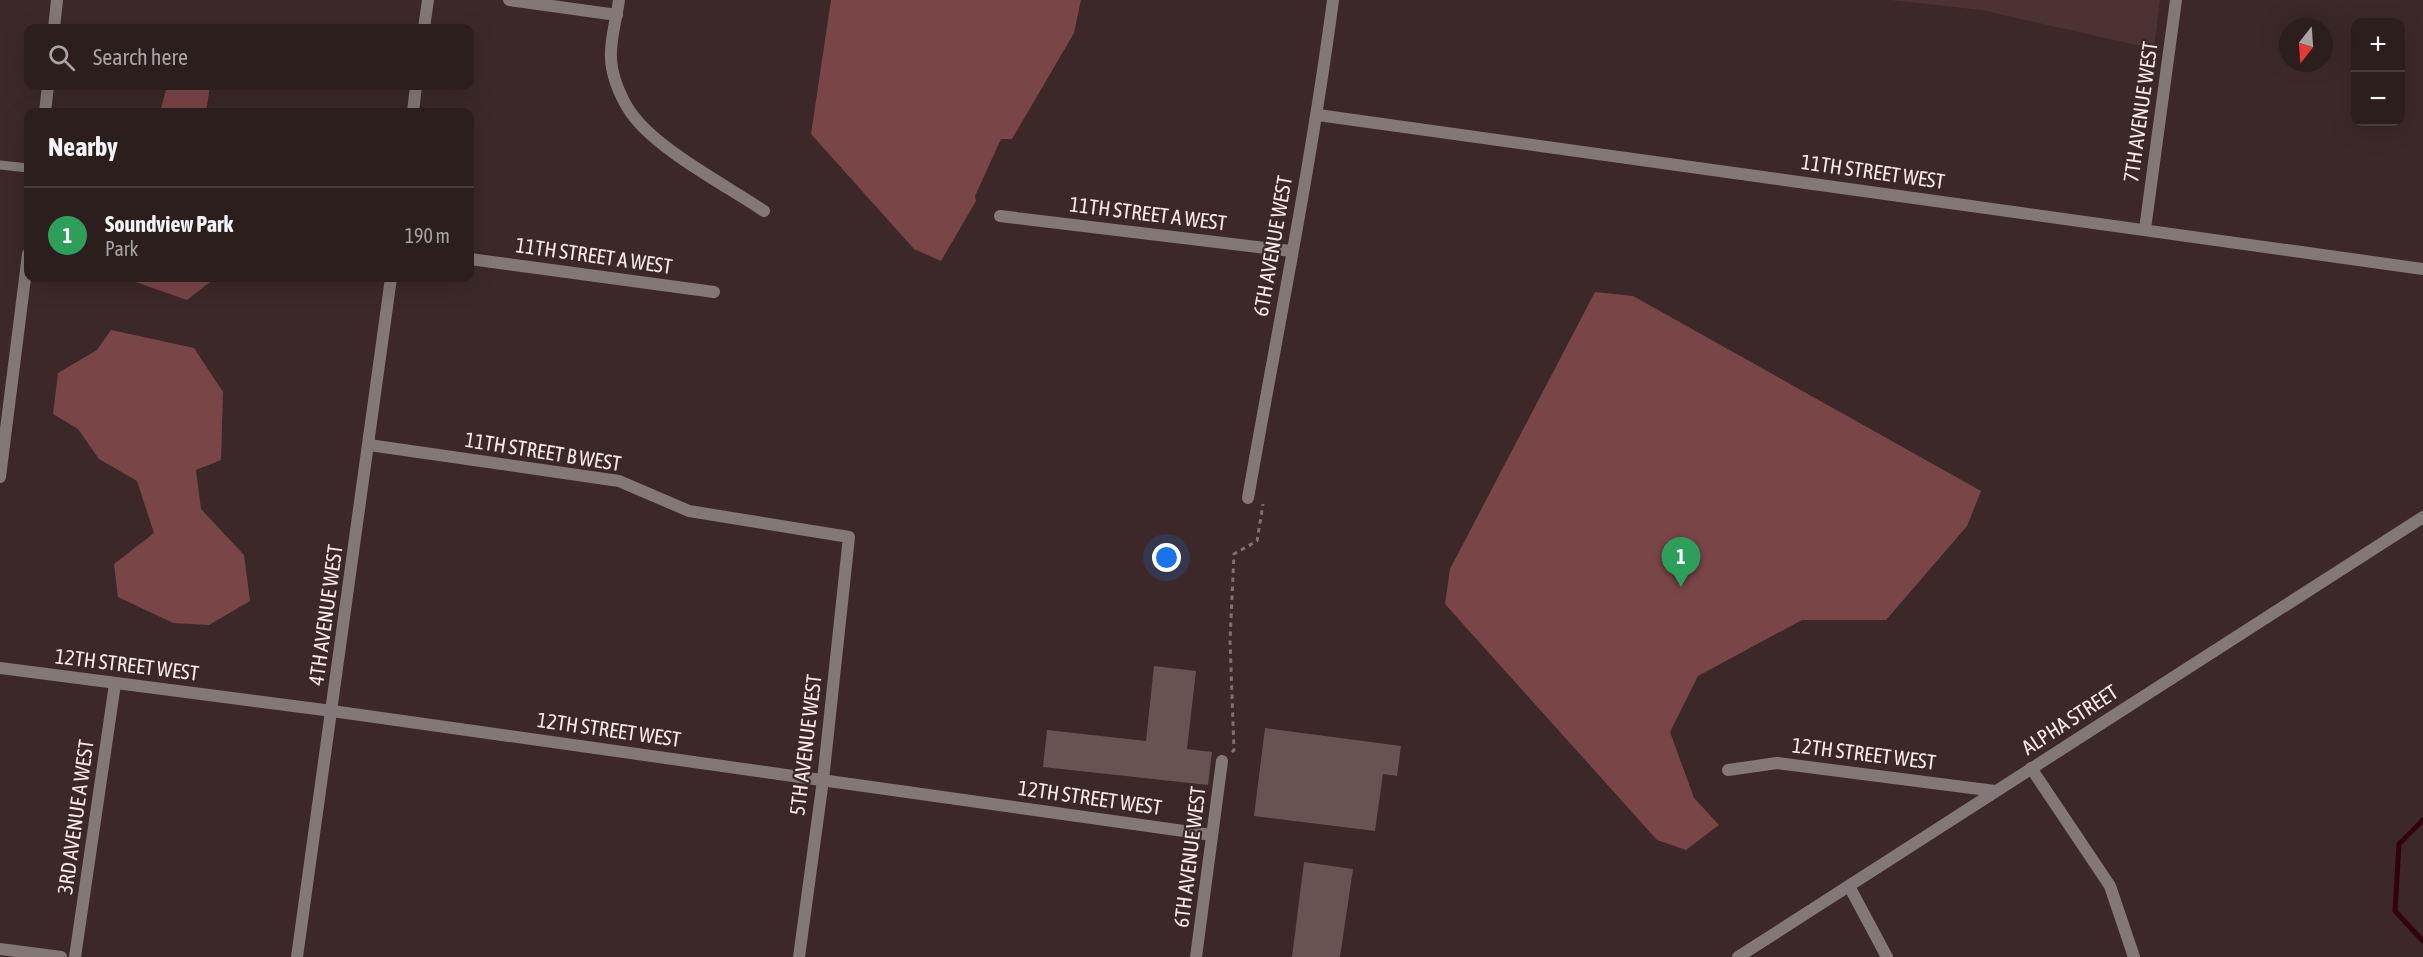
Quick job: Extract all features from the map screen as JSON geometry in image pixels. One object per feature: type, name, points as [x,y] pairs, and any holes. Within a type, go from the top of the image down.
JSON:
[{"type":"street","points":[[54,24],[57,0]]},
{"type":"street","points":[[425,24],[428,0]]},
{"type":"street","points":[[509,0],[617,15]]},
{"type":"street","points":[[619,0],[612,41],[612,68],[621,94],[634,118],[665,146],[764,211]]},
{"type":"street","name":"6TH AVENUE WEST","points":[[1248,498],[1291,251],[1318,115],[1333,0]]},
{"type":"street","name":"7TH AVENUE WEST","points":[[2145,229],[2176,0]]},
{"type":"street","points":[[45,108],[48,90]]},
{"type":"street","points":[[413,108],[416,90]]},
{"type":"street","name":"11TH STREET WEST","points":[[1318,115],[2423,268]]},
{"type":"street","name":"11TH STREET A WEST","points":[[1000,216],[1291,251]]},
{"type":"street","name":"11TH STREET A WEST","points":[[474,260],[714,292]]},
{"type":"street","points":[[0,477],[24,282]]},
{"type":"street","name":"4TH AVENUE WEST","points":[[297,957],[390,282]]},
{"type":"street","name":"11TH STREET B WEST","points":[[369,445],[619,481],[689,511],[849,537]]},
{"type":"street","name":"ALPHA STREET","points":[[1738,957],[2423,517]]},
{"type":"street","name":"5TH AVENUE WEST","points":[[799,957],[823,780],[849,537]]},
{"type":"street","name":"12TH STREET WEST","points":[[0,668],[332,711],[1212,835]]},
{"type":"street","name":"3RD AVENUE A WEST","points":[[75,957],[115,684]]},
{"type":"street","name":"6TH AVENUE WEST","points":[[1196,957],[1221,761]]},
{"type":"street","name":"12TH STREET WEST","points":[[1728,770],[1777,763],[1995,791]]},
{"type":"street","points":[[2031,768],[2110,886],[2134,957]]},
{"type":"street","points":[[1849,886],[1887,957]]},
{"type":"street","points":[[0,949],[61,957]]},
{"type":"lane","points":[[0,165],[24,168]]},
{"type":"path","points":[[1221,761],[1234,750],[1230,641],[1234,554],[1257,542],[1263,501],[1248,498]]},
{"type":"shaded area","points":[[831,0],[1081,0],[1074,33],[1012,139],[1001,139],[975,196],[976,201],[941,261],[914,249],[811,134]]},
{"type":"shaded area","points":[[1890,0],[2160,0],[2154,49],[1981,10]]},
{"type":"shaded area","points":[[166,90],[209,90],[207,108],[161,108]]},
{"type":"shaded area","points":[[135,282],[210,282],[187,300]]},
{"type":"shaded area","points":[[1595,292],[1633,296],[1981,491],[1967,526],[1886,620],[1802,620],[1698,676],[1670,732],[1694,798],[1719,825],[1686,850],[1657,840],[1445,604],[1450,569]]},
{"type":"shaded area","points":[[111,330],[194,348],[223,392],[221,460],[196,470],[201,509],[244,555],[250,601],[209,625],[173,623],[118,597],[114,564],[154,533],[137,481],[99,459],[78,429],[53,414],[58,373],[97,350]]},
{"type":"building","points":[[1154,666],[1196,671],[1187,749],[1212,752],[1208,785],[1043,767],[1047,730],[1146,741]]},
{"type":"building","points":[[1265,728],[1401,746],[1397,776],[1383,774],[1375,831],[1254,816]]},
{"type":"building","points":[[1304,862],[1353,869],[1340,957],[1292,957]]},
{"type":"waterway","points":[[2423,820],[2399,844],[2395,911],[2423,941]]},
{"type":"place","name":"Soundview Park","points":[[1681,587]]}]
